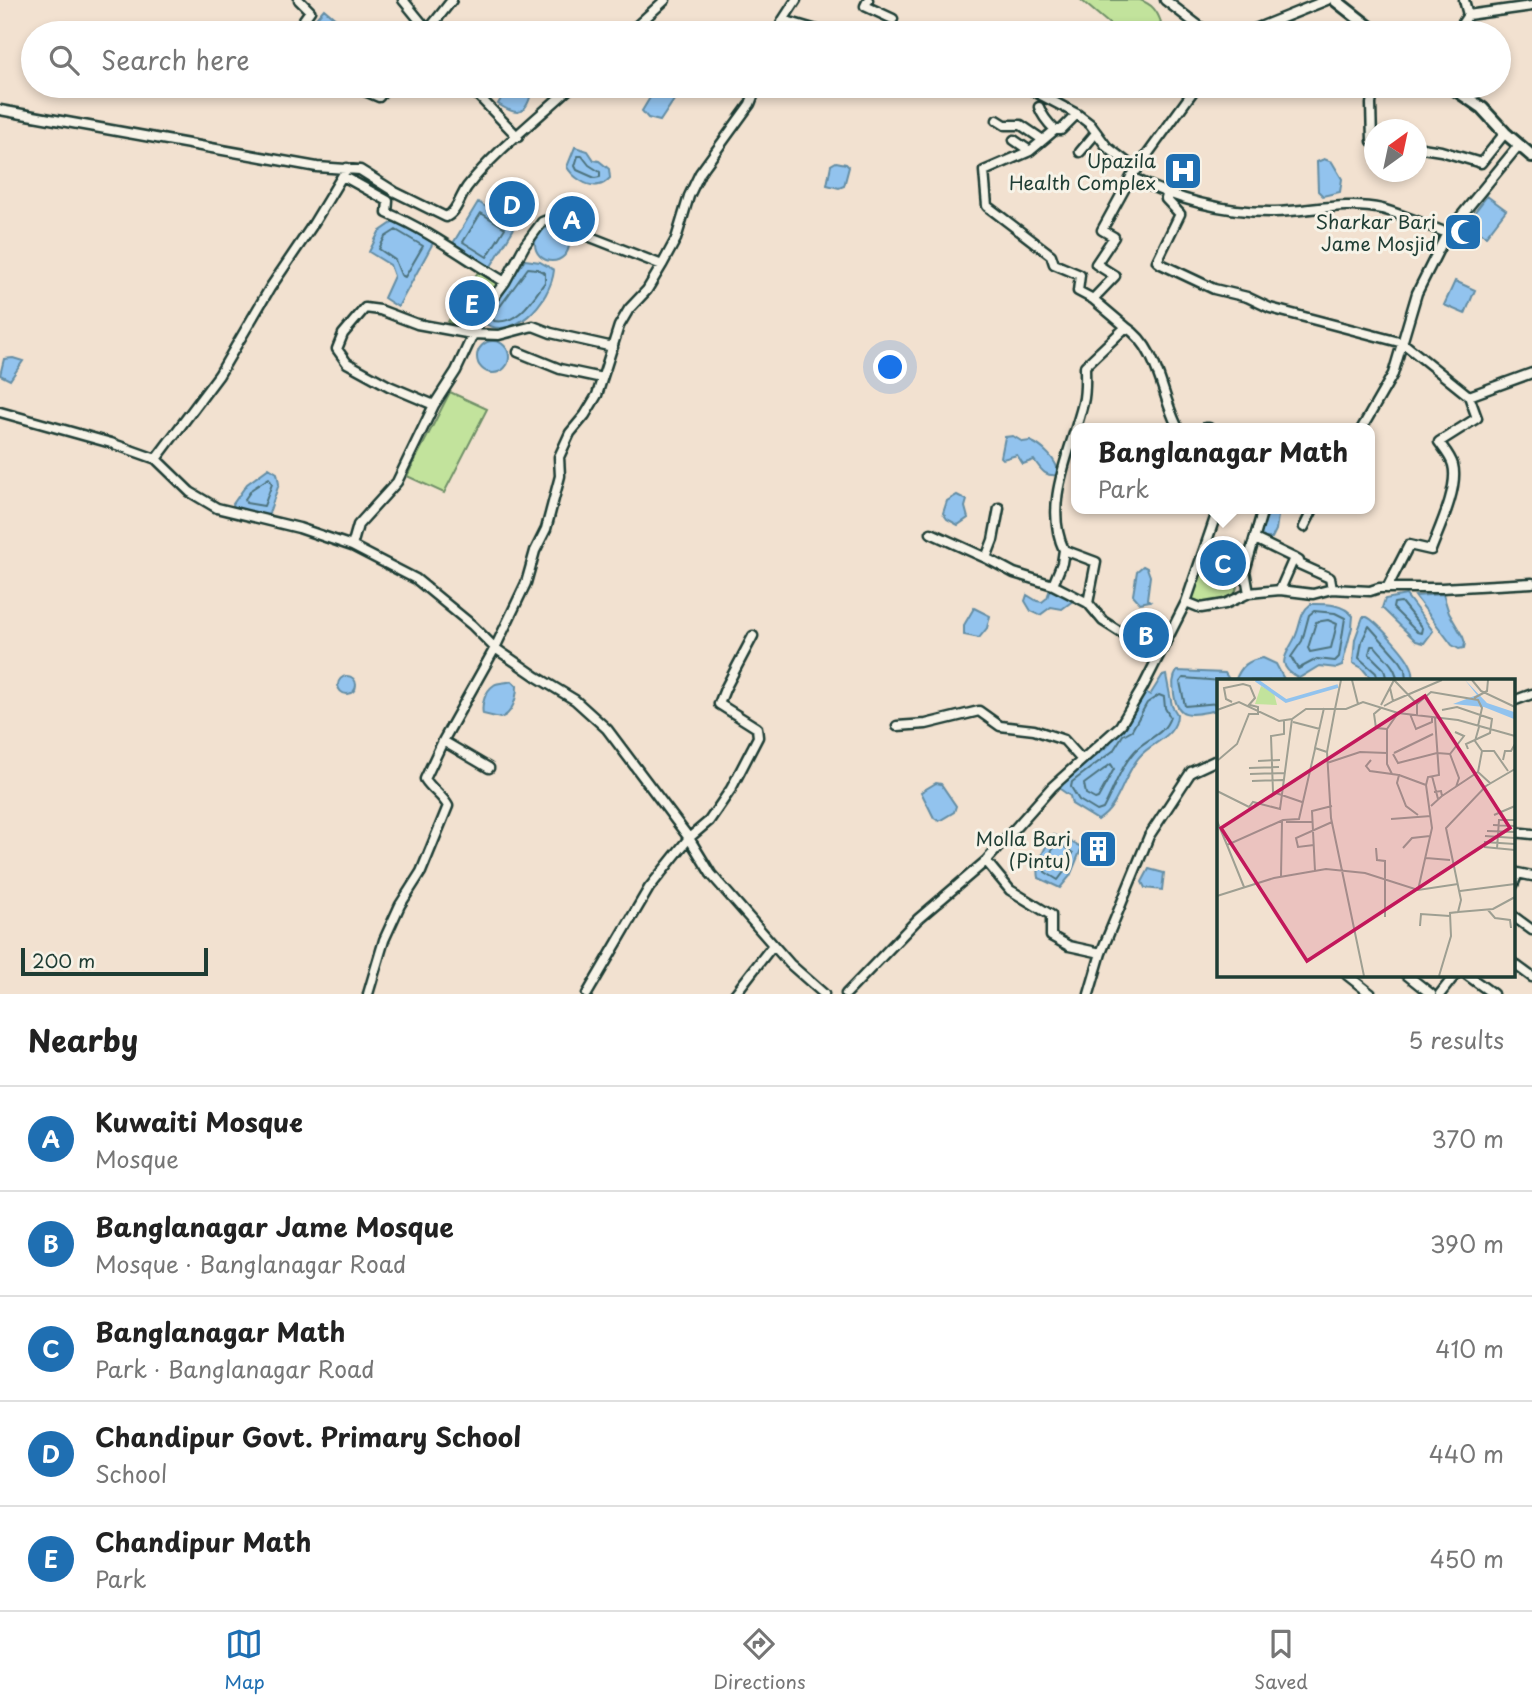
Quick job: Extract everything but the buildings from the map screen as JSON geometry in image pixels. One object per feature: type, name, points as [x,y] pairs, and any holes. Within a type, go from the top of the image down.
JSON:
[{"type":"main road","points":[[1335,0],[1362,21]]},
{"type":"main road","points":[[1468,98],[1482,107],[1505,133],[1532,156]]},
{"type":"street","points":[[299,0],[310,12],[303,21]]},
{"type":"street","points":[[403,0],[420,21]]},
{"type":"street","points":[[435,21],[452,0]]},
{"type":"street","points":[[642,21],[665,0]]},
{"type":"street","points":[[786,21],[783,20],[796,0]]},
{"type":"street","points":[[868,0],[865,6],[893,19]]},
{"type":"street","points":[[1165,0],[1192,21]]},
{"type":"street","points":[[1275,21],[1327,0]]},
{"type":"street","points":[[1464,0],[1468,15]]},
{"type":"street","points":[[1464,21],[1468,15],[1532,6]]},
{"type":"street","points":[[481,98],[518,137]]},
{"type":"street","points":[[0,110],[345,172],[360,170],[395,192],[446,217],[452,214],[467,188],[559,98]]},
{"type":"street","points":[[368,994],[384,940],[400,905],[421,872],[447,806],[444,798],[430,787],[425,779],[495,648],[526,583],[535,551],[546,529],[560,476],[559,457],[570,433],[597,395],[619,326],[629,309],[647,290],[676,239],[688,196],[700,173],[752,98]]},
{"type":"street","points":[[1047,98],[1090,124],[1107,147],[1134,173],[1167,195],[1238,211],[1276,212],[1348,207],[1381,209],[1447,233]]},
{"type":"street","points":[[1093,299],[1115,276],[1096,264],[1114,237],[1102,230],[1134,173],[1188,98]]},
{"type":"street","points":[[1371,119],[1372,98]]},
{"type":"street","points":[[1039,107],[1042,116],[1055,130]]},
{"type":"street","points":[[1077,114],[1061,130],[1055,130],[1030,151],[984,171],[987,206],[1051,255],[1054,264],[1080,275],[1078,291],[1093,299],[1138,335],[1151,356],[1176,423]]},
{"type":"street","points":[[997,120],[1005,125],[1021,125],[1043,140]]},
{"type":"street","points":[[1080,152],[1096,133]]},
{"type":"street","points":[[1427,149],[1481,163],[1505,133]]},
{"type":"street","points":[[1014,140],[1030,151]]},
{"type":"street","points":[[1366,423],[1393,374],[1417,293],[1447,233],[1519,145]]},
{"type":"street","points":[[345,172],[387,201],[387,213],[505,282]]},
{"type":"street","points":[[156,459],[219,375],[270,288],[313,226],[345,172]]},
{"type":"street","points":[[1167,195],[1166,199],[1180,214],[1157,261],[1161,264],[1214,289],[1247,297],[1270,308],[1403,343],[1469,396],[1477,418],[1439,442],[1453,462],[1455,473],[1446,510],[1431,551],[1409,545],[1387,588]]},
{"type":"street","points":[[352,546],[358,525],[397,482],[434,405],[456,371],[485,309],[505,282],[525,244],[542,222],[547,220],[662,265]]},
{"type":"street","points":[[434,405],[389,386],[347,363],[337,349],[343,334],[365,308],[380,310],[416,324],[472,334],[499,335],[533,326],[613,348]]},
{"type":"street","points":[[1076,423],[1084,401],[1085,366],[1126,327]]},
{"type":"street","points":[[518,352],[560,369],[602,378]]},
{"type":"street","points":[[1469,396],[1532,373]]},
{"type":"street","points":[[0,412],[111,443],[156,459],[190,492],[217,508],[299,528],[352,546],[416,579],[472,625],[495,648],[575,700],[607,729],[689,838],[711,874],[790,964],[824,994]]},
{"type":"street","points":[[1053,585],[1064,550],[1057,536],[1059,493],[1064,459],[1071,439]]},
{"type":"street","points":[[986,558],[993,540],[999,508]]},
{"type":"street","points":[[846,994],[918,919],[986,861],[1052,787],[1120,726],[1186,602],[1216,514]]},
{"type":"street","points":[[1249,593],[1245,571],[1262,514]]},
{"type":"street","points":[[1304,527],[1310,514]]},
{"type":"street","points":[[930,533],[1014,573],[1053,585],[1088,603],[1102,621],[1158,656]]},
{"type":"street","points":[[1255,539],[1330,578],[1332,589]]},
{"type":"street","points":[[1064,550],[1096,562],[1088,603]]},
{"type":"street","points":[[1280,590],[1294,558]]},
{"type":"street","points":[[1186,602],[1202,608],[1225,604],[1249,593],[1280,590],[1313,594],[1332,589],[1370,591],[1387,588],[1532,583]]},
{"type":"street","points":[[587,994],[649,888],[689,838],[709,821],[732,789],[758,737],[757,729],[719,704],[753,636]]},
{"type":"street","points":[[1514,701],[1532,694]]},
{"type":"street","points":[[897,726],[926,724],[979,711],[1000,726],[1034,730],[1064,740],[1082,760]]},
{"type":"street","points":[[443,741],[489,768]]},
{"type":"street","points":[[1088,994],[1101,953],[1149,836],[1191,772],[1217,760]]},
{"type":"street","points":[[1514,832],[1532,834]]},
{"type":"street","points":[[986,861],[1010,890],[1051,915],[1051,936],[1069,946],[1101,953]]},
{"type":"street","points":[[1515,873],[1532,876]]},
{"type":"street","points":[[1514,917],[1532,930]]},
{"type":"street","points":[[735,994],[773,945]]},
{"type":"street","points":[[1514,964],[1532,977]]},
{"type":"street","points":[[1348,976],[1371,994]]},
{"type":"street","points":[[1407,976],[1431,994]]},
{"type":"street","points":[[1440,994],[1454,976]]},
{"type":"street","points":[[1468,976],[1493,994]]},
{"type":"green space","points":[[1081,0],[1140,0],[1154,8],[1161,21],[1106,21]]},
{"type":"green space","points":[[478,272],[497,284],[467,328],[448,322]]},
{"type":"green space","points":[[450,392],[487,409],[444,493],[407,476]]},
{"type":"green space","points":[[1211,538],[1247,549],[1235,594],[1211,604],[1192,600]]},
{"type":"water","points":[[324,9],[338,21],[314,21]]},
{"type":"water","points":[[501,98],[530,98],[526,107],[519,112],[498,104]]},
{"type":"water","points":[[650,98],[675,98],[660,121],[648,118],[642,111]]},
{"type":"water","points":[[575,147],[588,151],[594,160],[609,169],[610,178],[602,184],[594,185],[585,183],[572,174],[567,167]]},
{"type":"water","points":[[1324,159],[1332,162],[1342,179],[1340,192],[1323,196],[1318,191],[1317,162]]},
{"type":"water","points":[[836,162],[849,167],[844,186],[839,188],[827,185],[831,165]]},
{"type":"water","points":[[1487,196],[1506,210],[1486,236],[1467,222]]},
{"type":"water","points":[[478,202],[516,225],[490,268],[452,245]]},
{"type":"water","points":[[395,221],[433,243],[398,307],[384,298],[394,276],[390,265],[369,252],[379,232]]},
{"type":"water","points":[[552,227],[564,232],[569,244],[564,256],[552,261],[540,256],[535,244],[540,232]]},
{"type":"water","points":[[525,260],[540,262],[554,270],[546,294],[538,306],[517,324],[505,328],[493,327],[481,321]]},
{"type":"water","points":[[1455,281],[1475,290],[1465,314],[1444,305]]},
{"type":"water","points":[[493,341],[504,346],[509,357],[504,368],[493,373],[482,368],[477,357],[482,346]]},
{"type":"water","points":[[4,359],[23,361],[10,380],[0,375]]},
{"type":"water","points":[[1013,436],[1023,442],[1030,441],[1040,446],[1053,459],[1058,475],[1046,474],[1034,460],[1023,464],[1017,455],[1003,459],[1001,457],[1005,437]]},
{"type":"water","points":[[269,468],[277,473],[279,484],[268,516],[234,507],[233,504],[247,484]]},
{"type":"water","points":[[957,495],[967,500],[965,507],[968,518],[958,525],[947,519],[943,513],[947,501]]},
{"type":"water","points":[[1268,514],[1278,514],[1272,538],[1265,538],[1259,533]]},
{"type":"water","points":[[1143,566],[1147,568],[1150,576],[1147,599],[1150,601],[1140,603],[1133,595],[1137,571]]},
{"type":"water","points":[[1051,586],[1074,600],[1062,609],[1051,607],[1040,615],[1031,611],[1025,601],[1027,595],[1042,602],[1047,598]]},
{"type":"water","points":[[1443,594],[1449,613],[1463,637],[1464,648],[1459,649],[1452,645],[1415,596]]},
{"type":"water","points":[[1406,595],[1433,631],[1424,643],[1416,641],[1382,608],[1385,599]]},
{"type":"water","points":[[1311,604],[1333,605],[1344,609],[1353,616],[1352,627],[1342,666],[1319,666],[1299,678],[1286,668],[1284,663],[1303,614]]},
{"type":"water","points":[[974,608],[990,616],[987,628],[979,638],[964,635],[964,625]]},
{"type":"water","points":[[1363,617],[1367,617],[1377,624],[1407,659],[1412,668],[1413,679],[1371,679],[1362,668],[1353,663],[1355,639]]},
{"type":"water","points":[[1263,658],[1276,664],[1284,679],[1236,679],[1240,671],[1253,660]]},
{"type":"water","points":[[1177,671],[1225,673],[1229,679],[1217,679],[1217,710],[1189,714],[1179,709],[1176,703],[1174,679]]},
{"type":"water","points":[[1166,675],[1172,706],[1177,714],[1176,722],[1164,738],[1146,750],[1135,762],[1112,806],[1098,820],[1072,804],[1070,796],[1060,789],[1067,777],[1108,746],[1118,729],[1127,726],[1145,692],[1150,695],[1162,676]]},
{"type":"water","points":[[347,676],[353,679],[356,685],[353,691],[347,694],[341,691],[338,685],[341,679]]},
{"type":"water","points":[[512,681],[517,686],[517,691],[508,713],[500,718],[483,714],[484,698],[488,691],[498,683]]},
{"type":"water","points":[[936,783],[941,784],[956,806],[954,812],[939,821],[934,818],[921,792]]},
{"type":"water","points":[[1054,835],[1082,847],[1070,876],[1060,888],[1039,878],[1042,855]]},
{"type":"water","points":[[1149,869],[1164,873],[1162,890],[1145,888],[1142,882]]},
{"type":"place","name":"Upazila Health Complex","points":[[1183,171]]},
{"type":"place","name":"Chandipur Govt. Primary School","points":[[512,204]]},
{"type":"place","name":"Kuwaiti Mosque","points":[[572,219]]},
{"type":"place","name":"Sharkar Bari Jame Mosjid","points":[[1463,232]]},
{"type":"place","name":"Chandipur Math","points":[[472,303]]},
{"type":"place","name":"Banglanagar Math","points":[[1223,563]]},
{"type":"place","name":"Banglanagar Jame Mosque","points":[[1146,635]]},
{"type":"place","name":"Molla Bari (Pintu)","points":[[1098,849]]}]
